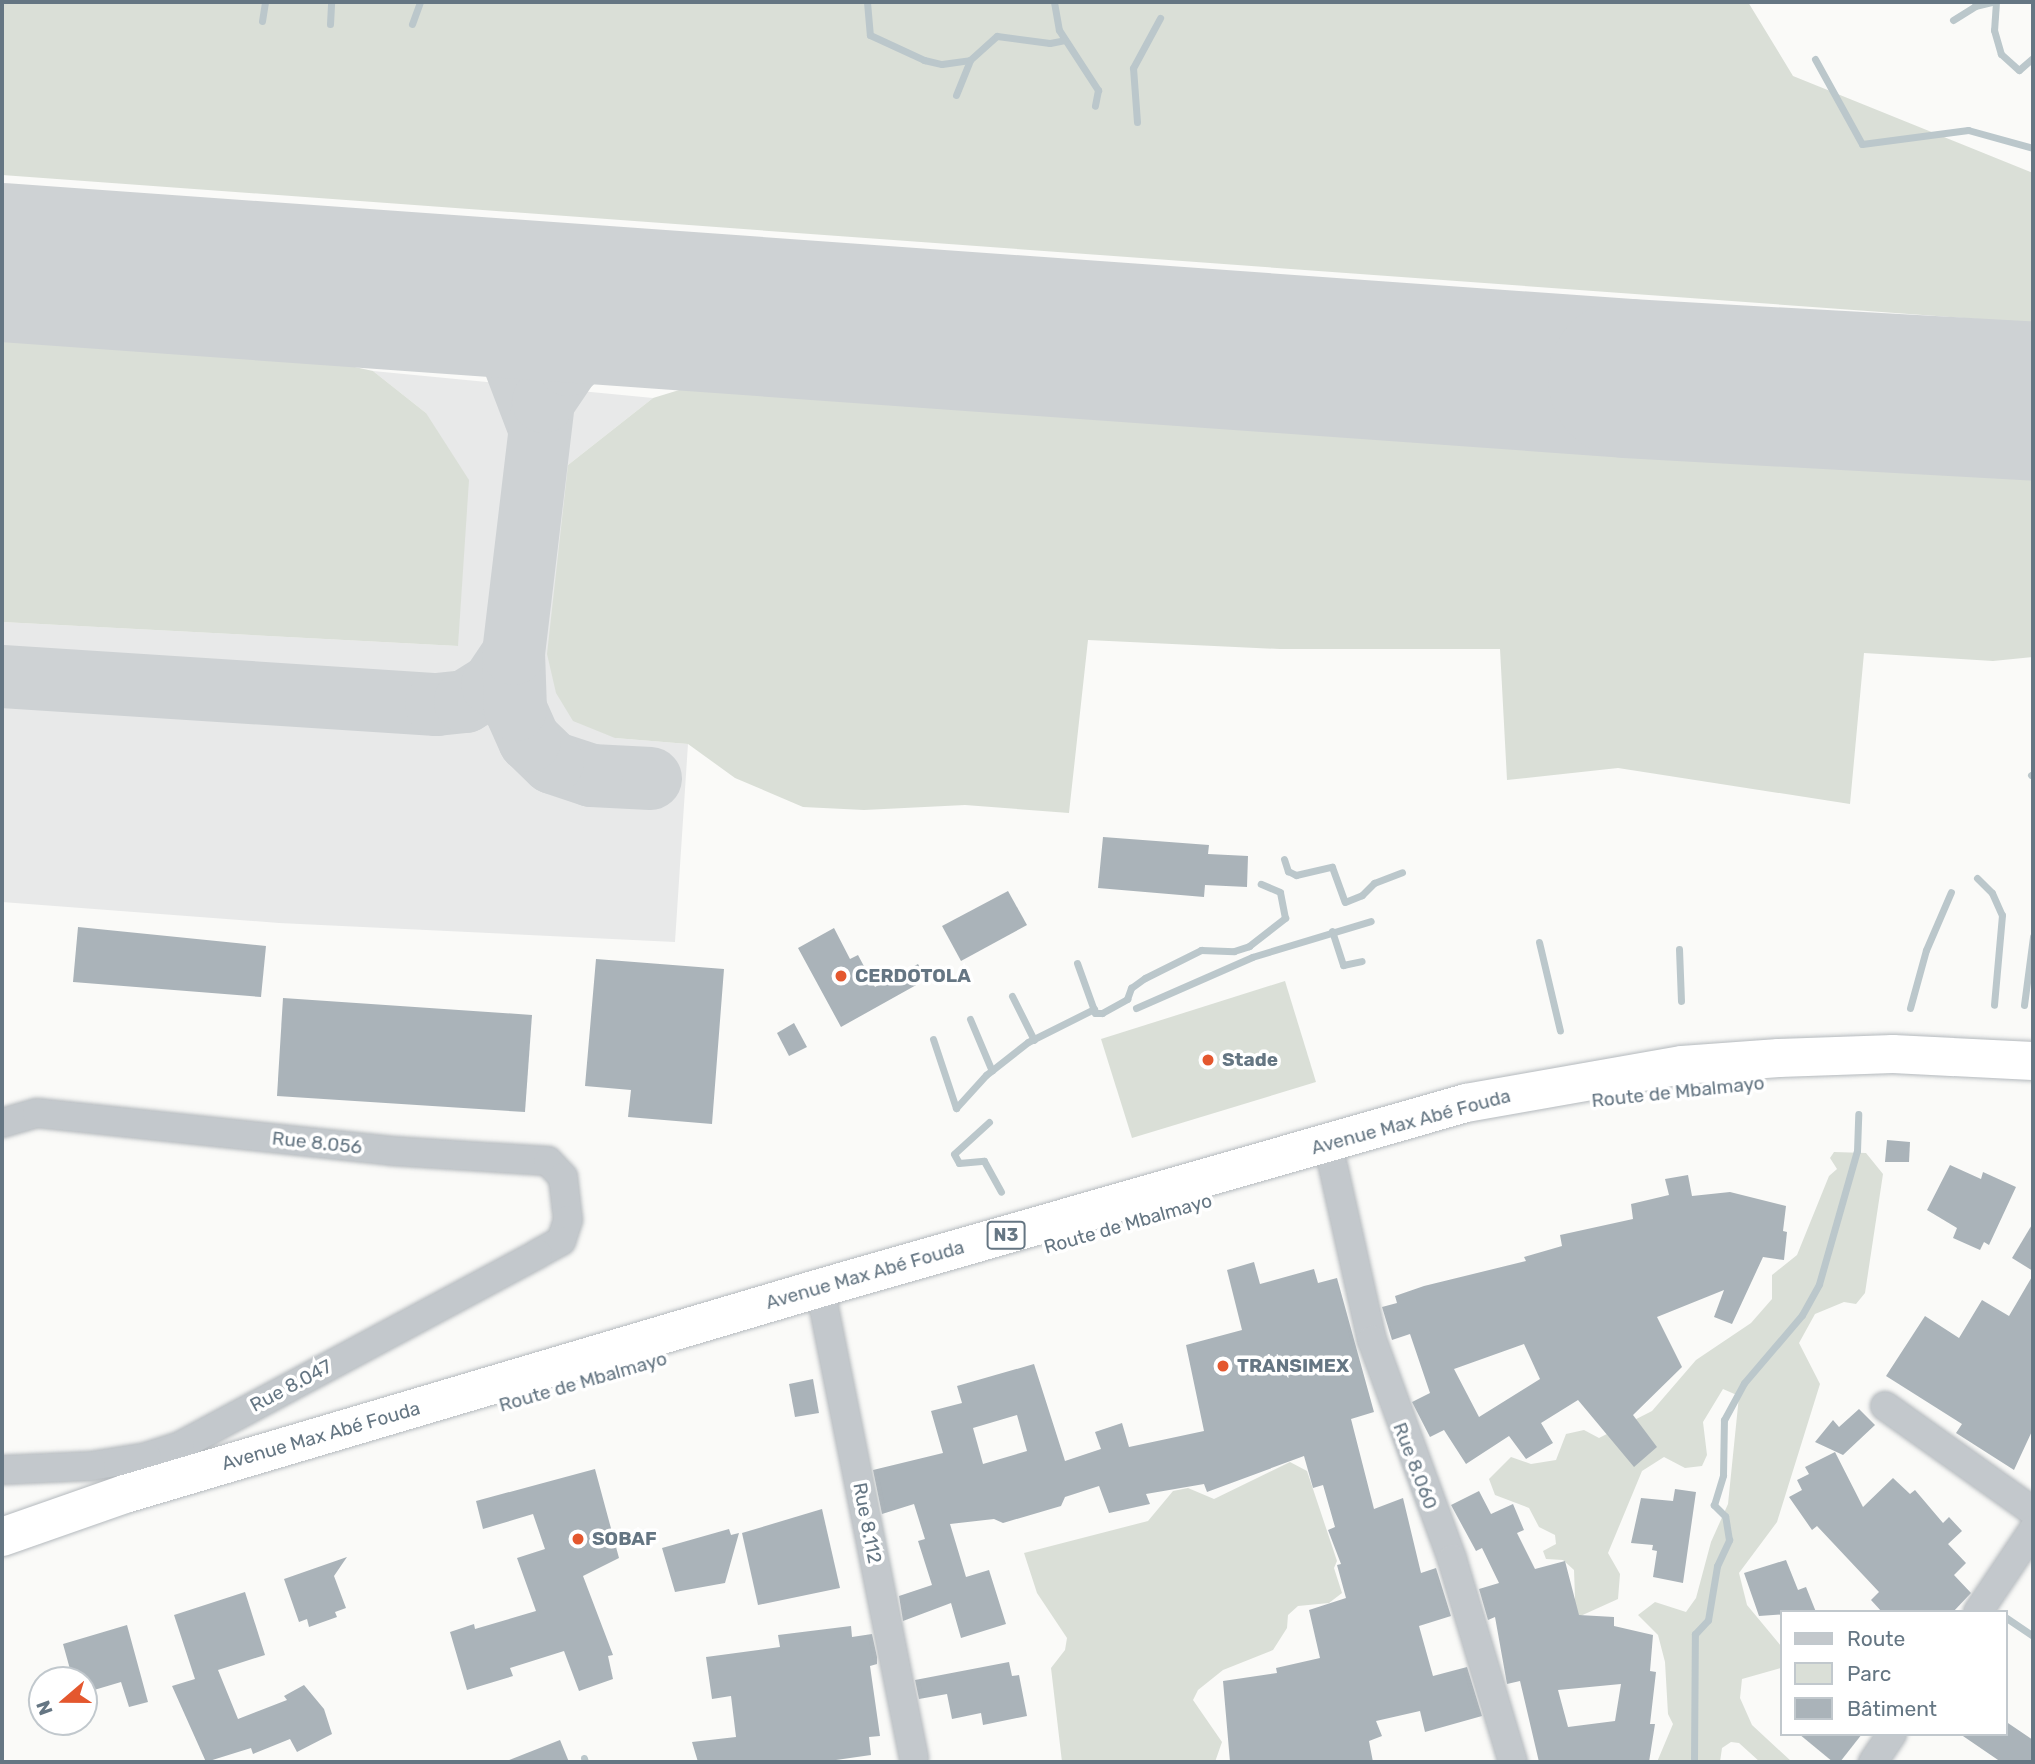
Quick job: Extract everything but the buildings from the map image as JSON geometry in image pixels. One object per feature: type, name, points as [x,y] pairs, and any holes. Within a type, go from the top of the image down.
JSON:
[{"type":"highway","name":"Avenue Max Abé Fouda","points":[[2,1537],[125,1494],[822,1300],[1466,1103],[1579,1080],[1682,1065],[1893,1054],[2033,1061]]},
{"type":"highway","name":"Route de Mbalmayo","points":[[2,1559],[130,1514],[822,1300],[1577,1104],[1689,1088],[1896,1078],[2033,1085]]},
{"type":"street","name":"Rue 8.056","points":[[2,1124],[37,1112],[392,1151],[548,1161],[563,1177],[568,1220],[561,1241]]},
{"type":"street","name":"Rue 8.060","points":[[1332,1166],[1372,1340],[1452,1559],[1513,1762]]},
{"type":"street","name":"Rue 8.047","points":[[2,1470],[91,1466],[148,1457],[180,1446],[561,1241]]},
{"type":"street","name":"Rue 8.112","points":[[822,1300],[914,1758]]},
{"type":"street","points":[[1885,1406],[2033,1511]]},
{"type":"street","points":[[1979,1610],[2033,1530]]},
{"type":"street","points":[[1873,1762],[1891,1736]]},
{"type":"shaded area","points":[[373,371],[653,398],[568,465],[615,738],[688,744],[675,942],[279,923],[2,902],[2,622],[458,646],[426,413]]},
{"type":"green space","points":[[2,2],[1748,2],[1793,76],[2033,173],[2033,323],[2,175]]},
{"type":"green space","points":[[2,329],[268,348],[373,371],[426,413],[469,480],[458,646],[2,622]]},
{"type":"green space","points":[[712,380],[2033,479],[2033,657],[1993,661],[1864,653],[1850,804],[1618,768],[1507,780],[1500,649],[1280,649],[1088,640],[1069,813],[965,805],[864,810],[803,807],[735,778],[688,744],[615,738],[573,721],[556,693],[547,654],[568,465],[653,398]]},
{"type":"green space","name":"Stade","points":[[1285,981],[1316,1082],[1132,1138],[1101,1039]]},
{"type":"green space","points":[[1834,1152],[1866,1153],[1883,1174],[1865,1293],[1856,1304],[1844,1302],[1815,1314],[1799,1343],[1820,1384],[1777,1522],[1739,1573],[1747,1605],[1780,1645],[1780,1668],[1742,1679],[1740,1698],[1752,1725],[1792,1762],[1760,1762],[1739,1743],[1731,1742],[1722,1748],[1720,1762],[1657,1762],[1673,1724],[1668,1714],[1665,1662],[1658,1635],[1638,1615],[1655,1602],[1686,1612],[1696,1598],[1711,1542],[1728,1504],[1739,1396],[1723,1389],[1703,1422],[1707,1455],[1702,1466],[1685,1468],[1664,1457],[1642,1471],[1608,1553],[1620,1574],[1618,1599],[1576,1618],[1568,1613],[1575,1598],[1574,1570],[1563,1560],[1546,1559],[1543,1551],[1556,1544],[1555,1535],[1539,1527],[1529,1508],[1495,1495],[1489,1479],[1511,1457],[1531,1464],[1556,1460],[1566,1434],[1584,1430],[1599,1438],[1652,1411],[1696,1360],[1751,1323],[1772,1299],[1772,1275],[1797,1255],[1829,1176],[1837,1169],[1830,1158]]},
{"type":"green space","points":[[1290,1462],[1307,1471],[1337,1561],[1334,1568],[1342,1593],[1329,1603],[1298,1606],[1288,1615],[1287,1628],[1273,1650],[1223,1670],[1198,1690],[1193,1700],[1222,1742],[1215,1762],[1062,1762],[1051,1668],[1065,1650],[1067,1638],[1037,1593],[1024,1553],[1148,1521],[1173,1491],[1188,1488],[1214,1499]]},
{"type":"waterway","points":[[262,21],[265,2]]},
{"type":"waterway","points":[[330,24],[331,2]]},
{"type":"waterway","points":[[412,24],[420,2]]},
{"type":"waterway","points":[[867,2],[870,35],[924,60],[942,64],[970,60]]},
{"type":"waterway","points":[[1054,2],[1059,30],[1098,90],[1095,106]]},
{"type":"waterway","points":[[1953,20],[1975,6],[1992,2]]},
{"type":"waterway","points":[[1996,2],[1994,30],[2001,54],[2019,70],[2033,58]]},
{"type":"waterway","points":[[1137,122],[1133,68],[1160,18]]},
{"type":"waterway","points":[[956,95],[970,60],[997,36],[1050,43],[1065,40]]},
{"type":"waterway","points":[[1815,59],[1862,144],[1968,130],[2033,148]]},
{"type":"waterway","points":[[1284,859],[1288,871],[1296,875],[1332,867],[1345,902],[1362,895],[1374,883],[1402,872]]},
{"type":"waterway","points":[[1977,878],[1992,893],[2002,915],[1994,1005]]},
{"type":"waterway","points":[[1077,963],[1095,1013],[1102,1013],[1127,999],[1131,988],[1145,978],[1201,950],[1234,951],[1249,946],[1285,918],[1280,892],[1261,884]]},
{"type":"waterway","points":[[1910,1008],[1926,950],[1951,892]]},
{"type":"waterway","points":[[1136,1008],[1252,957],[1371,921]]},
{"type":"waterway","points":[[1332,931],[1343,965],[1362,961]]},
{"type":"waterway","points":[[2024,1005],[2033,937]]},
{"type":"waterway","points":[[1539,942],[1560,1031]]},
{"type":"waterway","points":[[1679,949],[1681,1001]]},
{"type":"waterway","points":[[1012,996],[1034,1040]]},
{"type":"waterway","points":[[933,1039],[956,1108],[986,1075],[1028,1042],[1094,1009]]},
{"type":"waterway","points":[[970,1019],[992,1071]]},
{"type":"waterway","points":[[1694,1762],[1695,1634],[1708,1620],[1717,1566],[1729,1540],[1725,1516],[1714,1505],[1723,1475],[1724,1420],[1744,1383],[1802,1315],[1819,1284],[1857,1151],[1858,1114]]},
{"type":"waterway","points":[[989,1122],[954,1154],[959,1163],[984,1161],[1001,1192]]},
{"type":"waterway","points":[[2007,1618],[2033,1636]]},
{"type":"waterway","points":[[584,1758],[585,1762]]},
{"type":"taxiway","points":[[432,292],[485,327],[512,357],[538,425]]},
{"type":"taxiway","points":[[650,778],[591,775],[552,762],[529,740],[515,709],[513,653],[543,401],[568,364],[597,340],[665,308]]},
{"type":"taxiway","points":[[1992,399],[2033,409]]},
{"type":"taxiway","points":[[2,676],[436,704],[465,701],[492,684],[513,653]]},
{"type":"runway","points":[[2,262],[1627,378],[2033,401]]},
{"type":"place","name":"CERDOTOLA","points":[[841,976]]},
{"type":"place","name":"Stade","points":[[1208,1060]]},
{"type":"place","name":"TRANSIMEX","points":[[1223,1366]]},
{"type":"place","name":"SOBAF","points":[[578,1539]]}]
